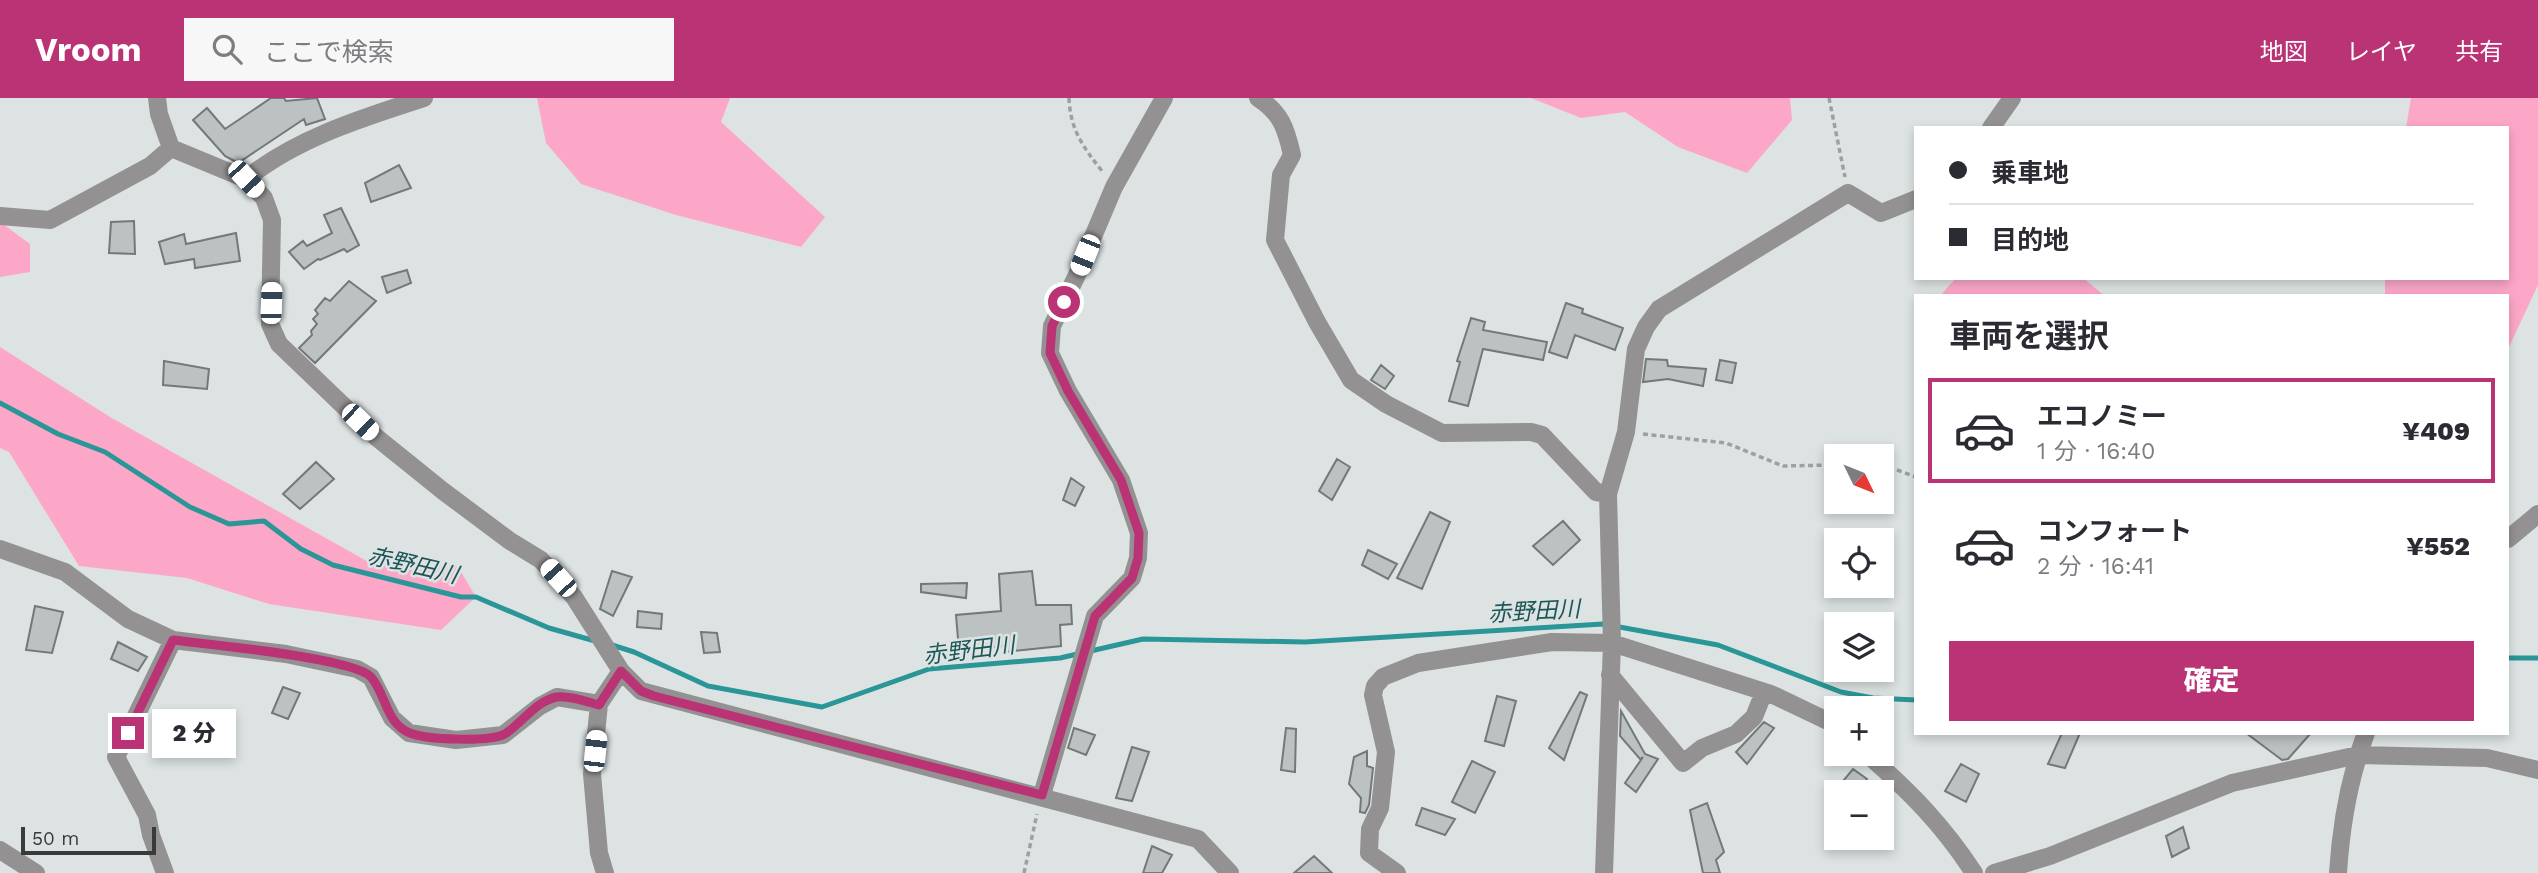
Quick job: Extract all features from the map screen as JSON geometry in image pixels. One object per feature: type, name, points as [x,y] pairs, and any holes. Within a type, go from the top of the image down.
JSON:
[{"type":"street","points":[[157,98],[159,114],[171,148],[246,179],[264,198],[272,220],[270,324],[279,344],[376,437],[510,541],[541,559],[574,597],[621,671],[641,691],[1042,795],[1198,839],[1230,873]]},
{"type":"street","points":[[246,179],[271,159],[341,126],[424,98]]},
{"type":"street","points":[[1042,795],[1095,616],[1132,578],[1138,558],[1139,533],[1121,480],[1068,391],[1050,353],[1052,326],[1114,187],[1161,101],[1181,98]]},
{"type":"street","points":[[1258,98],[1276,110],[1292,155],[1281,175],[1275,240],[1317,323],[1352,380],[1386,404],[1442,433],[1531,432],[1542,435],[1596,492],[1608,494]]},
{"type":"street","points":[[1992,126],[2012,98]]},
{"type":"street","points":[[0,216],[50,220],[150,166],[171,148]]},
{"type":"street","points":[[1604,873],[1611,640],[1608,494],[1626,432],[1636,349],[1646,327],[1659,309],[1848,193],[1881,213],[1914,201]]},
{"type":"street","points":[[2509,538],[2538,514]]},
{"type":"street","points":[[0,549],[65,572],[128,619],[173,640],[285,654],[356,669],[371,677],[392,718],[409,733],[456,740],[503,735],[540,706],[557,697],[599,705]]},
{"type":"street","points":[[165,873],[151,835],[147,815],[116,757],[173,640]]},
{"type":"street","points":[[1397,873],[1369,853],[1370,829],[1380,808],[1386,752],[1373,695],[1375,686],[1383,677],[1418,663],[1552,642],[1611,640],[1764,692],[1824,720]]},
{"type":"street","points":[[605,873],[599,853],[592,774],[599,705],[621,671]]},
{"type":"street","points":[[1610,675],[1683,763],[1702,748],[1736,734],[1754,717],[1764,692]]},
{"type":"street","points":[[2338,873],[2341,827],[2365,735]]},
{"type":"street","points":[[1994,873],[2050,856],[2232,783],[2358,755],[2487,758],[2538,770]]},
{"type":"street","points":[[1880,766],[1940,824],[1974,873]]},
{"type":"street","points":[[0,850],[36,873]]},
{"type":"path","points":[[1069,98],[1072,125],[1083,147],[1114,187]]},
{"type":"path","points":[[1829,98],[1848,193]]},
{"type":"path","points":[[1626,432],[1726,443],[1783,466],[1824,465]]},
{"type":"path","points":[[1894,469],[1914,476]]},
{"type":"path","points":[[1024,873],[1042,795]]},
{"type":"shaded area","points":[[537,98],[730,98],[721,122],[825,217],[801,247],[676,215],[581,184],[546,143]]},
{"type":"shaded area","points":[[1531,98],[1790,98],[1792,120],[1747,173],[1678,147],[1625,112],[1581,118]]},
{"type":"shaded area","points":[[2411,98],[2538,98],[2538,285],[2509,347],[2509,294],[2385,294],[2385,280],[2509,280],[2509,126],[2406,126]]},
{"type":"shaded area","points":[[0,222],[30,244],[30,272],[0,277]]},
{"type":"shaded area","points":[[1954,280],[2085,280],[2103,294],[1942,294]]},
{"type":"shaded area","points":[[0,347],[110,417],[372,564],[458,567],[476,597],[441,630],[269,604],[187,578],[79,566],[9,452],[0,448]]},
{"type":"building","points":[[271,98],[284,98],[286,101],[317,98],[325,119],[306,125],[304,119],[238,163],[225,156],[193,120],[207,108],[225,129]]},
{"type":"building","points":[[399,165],[411,188],[371,202],[365,183]]},
{"type":"building","points":[[341,208],[359,245],[347,252],[344,249],[318,259],[304,269],[289,252],[303,241],[307,246],[332,233],[324,215]]},
{"type":"building","points":[[134,221],[135,254],[109,253],[111,222]]},
{"type":"building","points":[[236,233],[240,261],[195,268],[194,259],[165,264],[159,242],[184,234],[186,244]]},
{"type":"building","points":[[407,270],[411,283],[387,293],[382,277]]},
{"type":"building","points":[[349,281],[376,301],[315,363],[299,348],[312,335],[311,331],[317,324],[313,319],[318,314],[315,310],[325,298],[330,301]]},
{"type":"building","points":[[1566,303],[1583,309],[1582,313],[1623,328],[1615,350],[1575,335],[1567,358],[1549,352]]},
{"type":"building","points":[[1471,318],[1485,322],[1483,330],[1547,342],[1543,360],[1483,349],[1468,406],[1449,401],[1460,362],[1457,361]]},
{"type":"building","points":[[1646,359],[1667,360],[1668,366],[1706,369],[1703,386],[1668,379],[1643,382]]},
{"type":"building","points":[[1720,360],[1736,363],[1732,383],[1716,380]]},
{"type":"building","points":[[164,361],[209,369],[207,389],[163,385]]},
{"type":"building","points":[[1381,365],[1394,376],[1385,389],[1371,380]]},
{"type":"building","points":[[1337,459],[1350,467],[1332,500],[1319,491]]},
{"type":"building","points":[[316,462],[334,479],[300,509],[283,494]]},
{"type":"building","points":[[1071,478],[1084,487],[1075,506],[1063,500]]},
{"type":"building","points":[[1430,512],[1450,522],[1422,589],[1397,578]]},
{"type":"building","points":[[1563,521],[1580,540],[1553,565],[1533,546]]},
{"type":"building","points":[[1368,550],[1397,564],[1388,579],[1362,565]]},
{"type":"building","points":[[612,571],[632,577],[613,616],[600,609]]},
{"type":"building","points":[[1032,571],[1036,605],[1071,605],[1072,624],[1060,625],[1061,646],[1004,652],[1003,646],[959,651],[956,615],[1001,611],[999,574]]},
{"type":"building","points":[[967,583],[966,598],[921,592],[921,584]]},
{"type":"building","points":[[35,606],[63,612],[52,653],[26,650]]},
{"type":"building","points":[[638,611],[662,614],[661,629],[637,627]]},
{"type":"building","points":[[701,632],[717,633],[720,652],[704,653]]},
{"type":"building","points":[[118,642],[147,657],[138,671],[111,659]]},
{"type":"building","points":[[283,687],[300,693],[288,719],[272,713]]},
{"type":"building","points":[[1580,692],[1587,695],[1564,760],[1549,748]]},
{"type":"building","points":[[1497,696],[1516,701],[1504,746],[1485,741]]},
{"type":"building","points":[[1621,711],[1645,754],[1658,759],[1636,792],[1625,783],[1643,757],[1640,759],[1620,736]]},
{"type":"building","points":[[1764,722],[1774,728],[1747,764],[1736,752]]},
{"type":"building","points":[[1074,728],[1095,735],[1086,755],[1068,748]]},
{"type":"building","points":[[1286,728],[1296,729],[1295,772],[1281,770]]},
{"type":"building","points":[[2061,735],[2079,735],[2065,768],[2048,764]]},
{"type":"building","points":[[2249,735],[2309,735],[2288,759],[2282,760]]},
{"type":"building","points":[[1132,747],[1149,752],[1132,801],[1116,798]]},
{"type":"building","points":[[1367,751],[1367,766],[1373,768],[1369,805],[1365,813],[1360,812],[1361,798],[1349,784],[1354,757]]},
{"type":"building","points":[[1472,761],[1495,772],[1475,813],[1452,802]]},
{"type":"building","points":[[1961,764],[1979,774],[1966,802],[1945,791]]},
{"type":"building","points":[[1853,769],[1867,779],[1866,780],[1844,780]]},
{"type":"building","points":[[1707,803],[1724,852],[1716,860],[1720,873],[1703,873],[1690,810]]},
{"type":"building","points":[[1422,808],[1455,819],[1445,835],[1416,825]]},
{"type":"building","points":[[2183,827],[2189,848],[2172,857],[2166,836]]},
{"type":"building","points":[[1152,846],[1172,855],[1162,873],[1143,873]]},
{"type":"building","points":[[1314,856],[1332,873],[1294,873]]},
{"type":"waterway","name":"赤野田川","points":[[0,403],[58,434],[105,452],[190,507],[229,524],[264,521],[301,549],[333,565],[461,597],[476,597],[549,628],[595,641]]},
{"type":"waterway","name":"赤野田川","points":[[612,645],[634,652],[708,686],[822,707],[929,669],[1060,658],[1143,639],[1305,642],[1603,624],[1718,645],[1841,692],[1873,698],[1914,700]]},
{"type":"waterway","name":"赤野田川","points":[[2509,658],[2538,658]]},
{"type":"route","points":[[128,733],[173,640],[285,654],[356,669],[371,677],[392,718],[409,733],[456,740],[503,735],[540,706],[557,697],[599,705],[621,671],[641,691],[654,696],[1042,795],[1095,616],[1132,578],[1138,558],[1139,533],[1121,480],[1068,391],[1050,353],[1052,326],[1064,302]]}]
